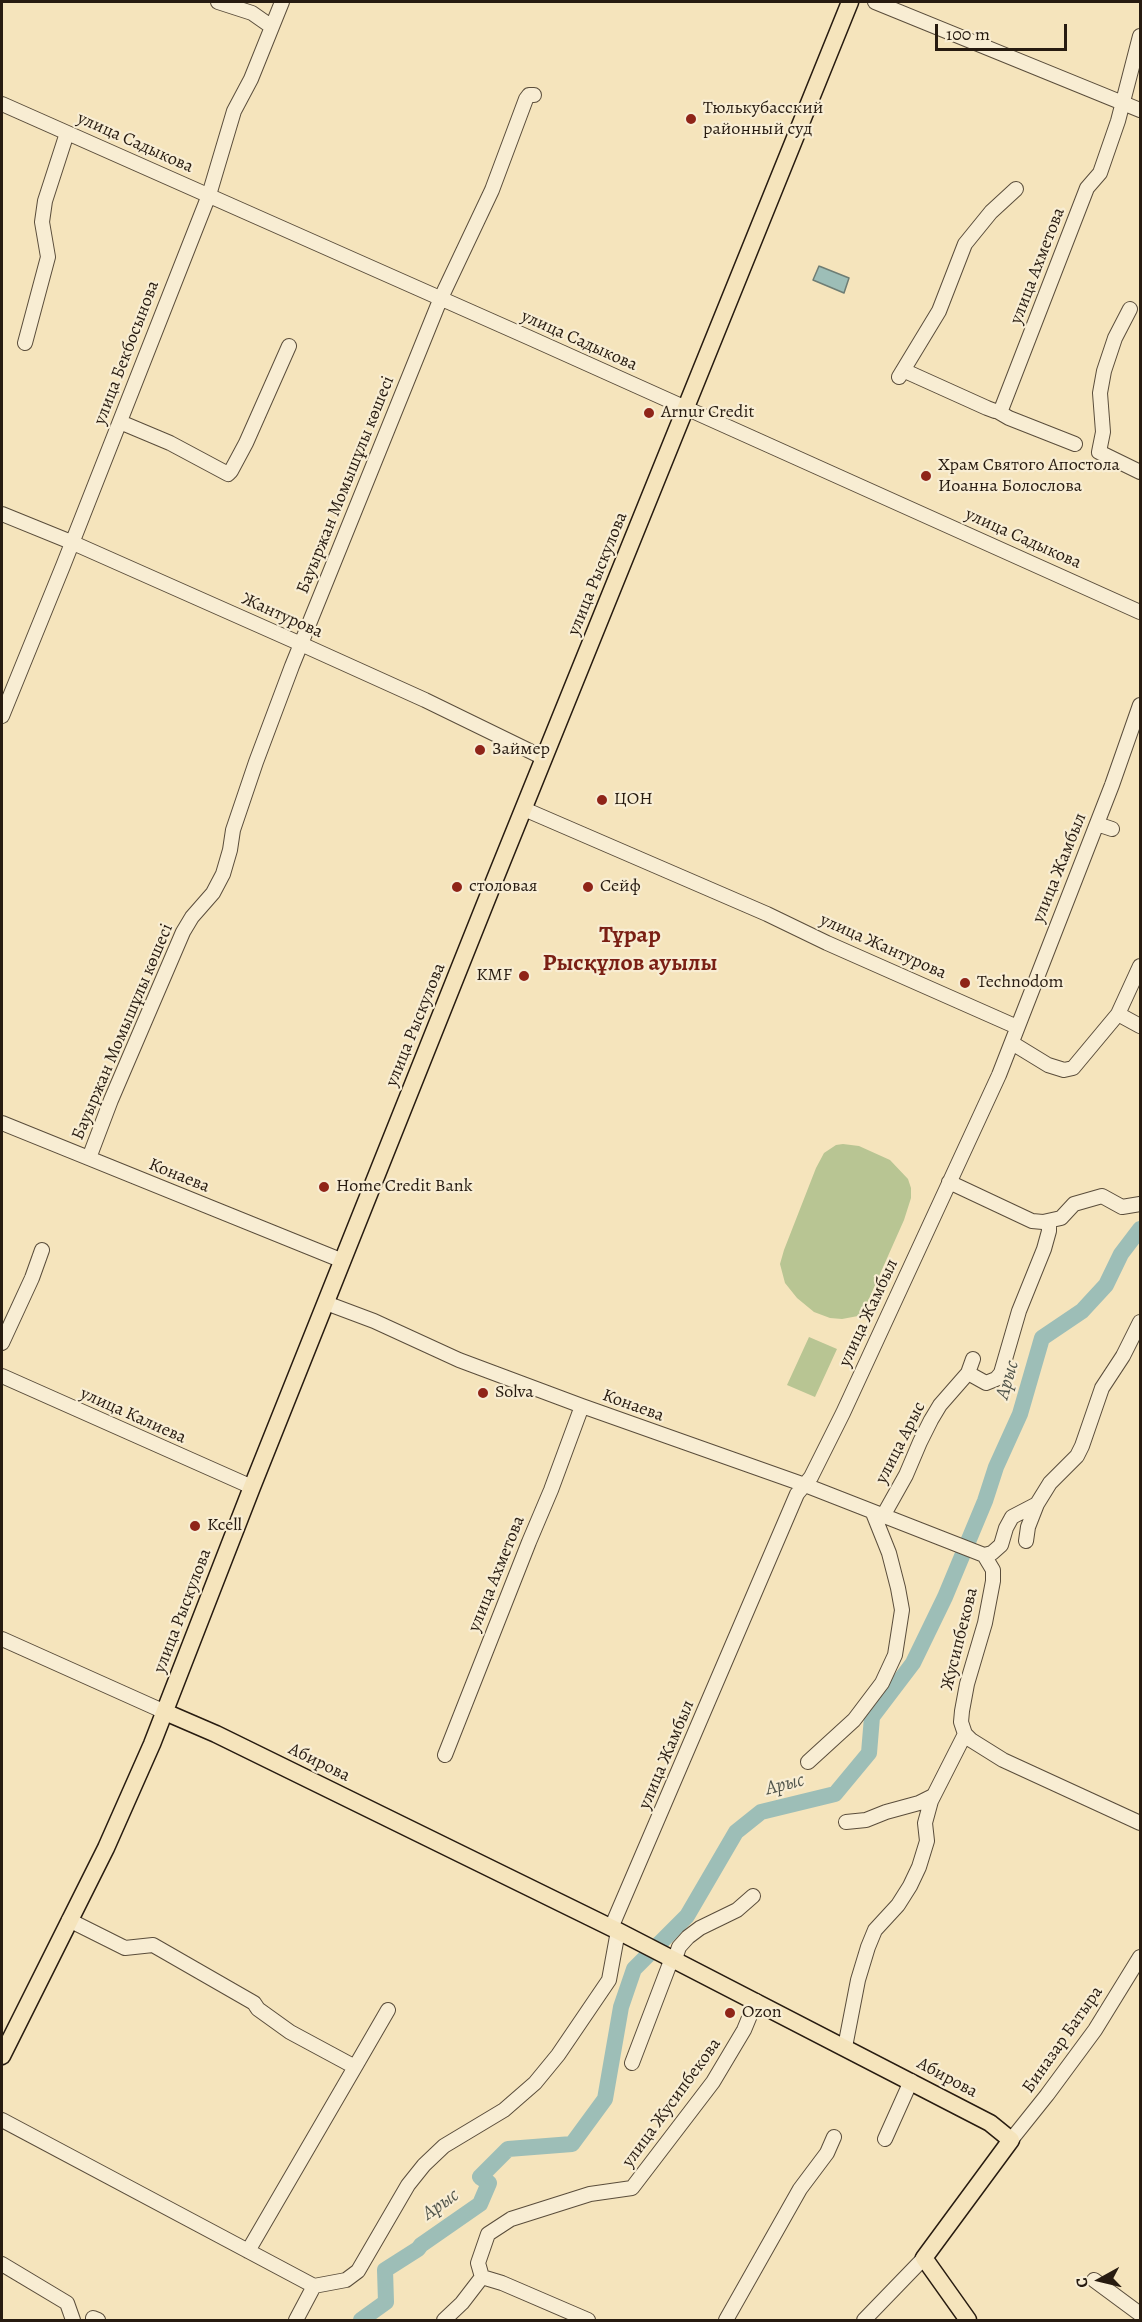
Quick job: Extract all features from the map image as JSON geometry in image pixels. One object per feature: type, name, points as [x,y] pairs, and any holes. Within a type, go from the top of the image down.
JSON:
[{"type":"main road","name":"улица Рыскулова","points":[[2,2055],[106,1848],[165,1712],[252,1487],[544,758],[850,2]]},
{"type":"main road","name":"Абирова","points":[[165,1712],[225,1739],[670,1957],[990,2123],[1011,2140]]},
{"type":"main road","points":[[968,2320],[924,2258],[1011,2140]]},
{"type":"street","points":[[218,2],[252,13],[272,27]]},
{"type":"street","name":"улица Бекбосынова","points":[[2,716],[209,195],[234,111],[251,79],[282,2]]},
{"type":"street","points":[[875,2],[1140,110]]},
{"type":"street","name":"улица Ахметова","points":[[997,411],[1001,410],[1087,188],[1100,173],[1140,36]]},
{"type":"street","name":"Бауыржан Момышұлы көшесі","points":[[89,1158],[114,1091],[183,932],[192,917],[213,893],[223,874],[233,830],[256,762],[302,644],[440,300],[492,190],[526,99],[529,95],[534,95]]},
{"type":"street","name":"улица Садыкова","points":[[2,104],[1140,612]]},
{"type":"street","points":[[25,343],[48,257],[42,222],[45,201],[67,133]]},
{"type":"street","points":[[1016,189],[991,212],[965,244],[939,311],[902,374],[1075,444]]},
{"type":"street","points":[[1130,309],[1115,338],[1104,371],[1100,393],[1103,432],[1099,452],[1140,472]]},
{"type":"street","points":[[120,422],[170,443],[228,474],[246,443],[289,346]]},
{"type":"street","name":"Жантурова","points":[[2,514],[302,644],[544,758]]},
{"type":"street","name":"улица Жамбыл","points":[[314,2286],[346,2280],[358,2271],[408,2185],[424,2165],[444,2146],[504,2110],[535,2083],[558,2055],[609,1980],[616,1930],[659,1820],[797,1494],[811,1477],[843,1413],[1012,1043],[1097,824],[1140,705]]},
{"type":"street","name":"улица Жантурова","points":[[524,809],[767,914],[1017,1027]]},
{"type":"street","points":[[1097,824],[1112,829]]},
{"type":"street","points":[[1012,1043],[1048,1065],[1064,1070],[1073,1068],[1118,1014],[1140,966]]},
{"type":"street","points":[[1118,1014],[1140,1026]]},
{"type":"street","name":"Конаева","points":[[2,1123],[343,1261]]},
{"type":"street","points":[[949,1182],[1032,1221],[1061,1218],[1074,1204],[1102,1196],[1122,1207],[1140,1204]]},
{"type":"street","name":"улица Арыс","points":[[878,1514],[906,1475],[920,1442],[940,1405],[971,1366],[986,1383],[996,1380],[1008,1353],[1019,1311],[1044,1249],[1049,1221]]},
{"type":"street","points":[[2,1343],[32,1278],[42,1250]]},
{"type":"street","name":"Конаева","points":[[326,1303],[374,1321],[459,1360],[805,1485],[984,1555]]},
{"type":"street","points":[[1026,1541],[1028,1527],[1037,1504],[1050,1483],[1065,1470],[1083,1446],[1102,1388],[1123,1356],[1140,1322]]},
{"type":"street","name":"улица Калиева","points":[[2,1376],[252,1487]]},
{"type":"street","name":"улица Ахметова","points":[[445,1755],[528,1542],[551,1490],[582,1406]]},
{"type":"street","points":[[984,1555],[992,1553],[1001,1545],[1005,1527],[1012,1517],[1037,1504]]},
{"type":"street","points":[[808,1762],[854,1720],[882,1683],[895,1655],[902,1610],[878,1514]]},
{"type":"street","name":"Жусипбекова","points":[[965,1734],[961,1722],[967,1684],[985,1623],[993,1581],[993,1570],[984,1555]]},
{"type":"street","name":"Абирова","points":[[2,1639],[165,1712]]},
{"type":"street","points":[[845,2048],[858,1980],[868,1947],[875,1930],[898,1905],[919,1868],[927,1841],[925,1823],[933,1797],[965,1734],[1003,1760],[1140,1823]]},
{"type":"street","points":[[846,1822],[866,1820],[933,1797]]},
{"type":"street","points":[[909,1806],[916,1815],[927,1817]]},
{"type":"street","points":[[632,2063],[670,1957],[688,1936],[737,1910],[753,1896]]},
{"type":"street","points":[[69,1920],[125,1948],[153,1945],[254,2003],[258,2009],[290,2031],[356,2067]]},
{"type":"street","name":"Биназар Батыра","points":[[1011,2140],[1095,2030],[1140,1957]]},
{"type":"street","name":"улица Жусипбекова","points":[[482,2277],[478,2263],[488,2234],[511,2220],[590,2194],[632,2188],[724,2066],[744,2030],[756,2001]]},
{"type":"street","points":[[248,2251],[388,2010]]},
{"type":"street","points":[[885,2139],[911,2081]]},
{"type":"street","points":[[2,2120],[314,2286],[296,2320]]},
{"type":"street","points":[[726,2320],[800,2189],[827,2153],[834,2137]]},
{"type":"street","points":[[864,2320],[924,2258]]},
{"type":"street","points":[[2,2264],[67,2303],[73,2320]]},
{"type":"street","points":[[444,2320],[462,2304],[482,2277],[502,2283],[588,2320]]},
{"type":"street","points":[[1094,2280],[1140,2314]]},
{"type":"street","points":[[462,2304],[462,2320]]},
{"type":"green space","points":[[836,1145],[859,1146],[890,1160],[908,1179],[911,1198],[904,1220],[864,1310],[858,1316],[842,1319],[830,1318],[814,1312],[797,1298],[785,1283],[780,1264],[816,1168],[824,1153]]},
{"type":"green space","points":[[809,1337],[837,1349],[815,1397],[787,1385]]},
{"type":"water","points":[[819,266],[849,278],[844,293],[813,280]]},
{"type":"waterway","name":"Арыс","points":[[361,2320],[386,2302],[385,2270],[480,2204],[489,2183],[480,2177],[508,2149],[572,2144],[605,2099],[621,2007],[634,1969],[687,1916],[736,1832],[761,1812],[835,1794],[869,1753],[872,1717],[913,1663],[945,1597],[985,1501],[996,1467],[1020,1414],[1042,1338],[1082,1311],[1106,1285],[1121,1254],[1140,1229]]},
{"type":"place","name":"Тюлькубасский районный суд","points":[[691,119]]},
{"type":"place","name":"Arnur Credit","points":[[649,413]]},
{"type":"place","name":"Храм Святого Апостола Иоанна Болослова","points":[[926,476]]},
{"type":"place","name":"Займер","points":[[480,750]]},
{"type":"place","name":"ЦОН","points":[[602,800]]},
{"type":"place","name":"столовая","points":[[457,887]]},
{"type":"place","name":"Сейф","points":[[588,887]]},
{"type":"place","name":"KMF","points":[[524,976]]},
{"type":"place","name":"Technodom","points":[[965,983]]},
{"type":"place","name":"Home Credit Bank","points":[[324,1187]]},
{"type":"place","name":"Solva","points":[[483,1393]]},
{"type":"place","name":"Kcell","points":[[195,1526]]},
{"type":"place","name":"Ozon","points":[[730,2013]]},
{"type":"district","name":"Тұрар Рысқұлов ауылы","points":[[630,950]]}]
